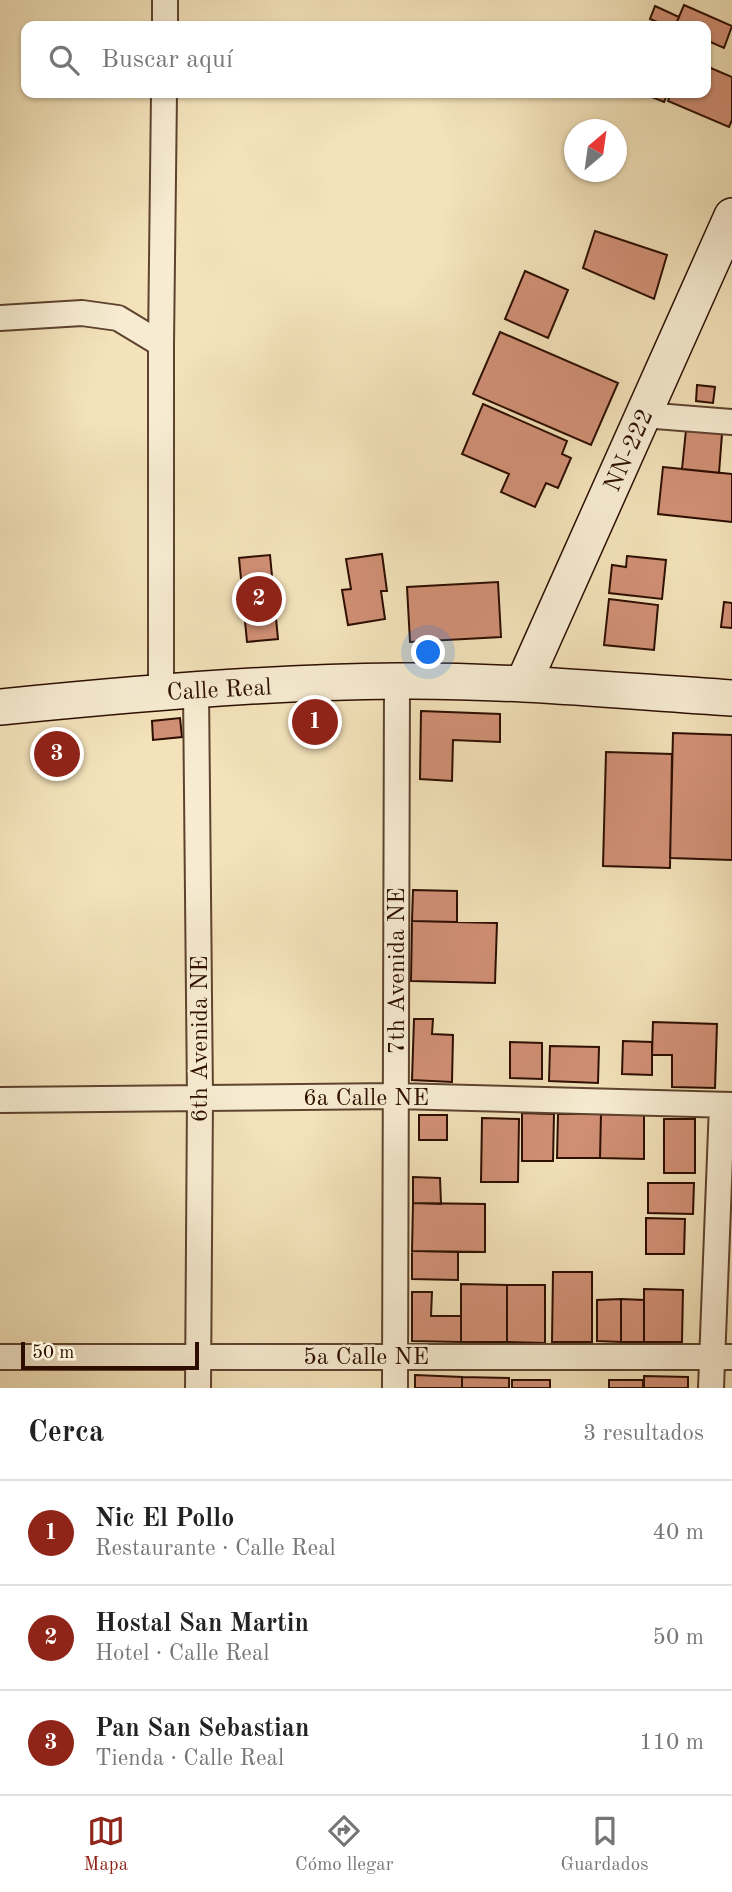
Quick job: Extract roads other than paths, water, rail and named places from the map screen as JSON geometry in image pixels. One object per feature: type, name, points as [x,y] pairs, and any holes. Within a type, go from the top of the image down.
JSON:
[{"type":"main road","name":"NN-222","points":[[523,684],[732,216]]},
{"type":"main road","name":"Calle Real","points":[[0,707],[161,691],[397,681],[523,684],[732,698]]},
{"type":"street","points":[[165,0],[165,21]]},
{"type":"street","points":[[161,691],[164,98]]},
{"type":"street","points":[[0,318],[94,314],[118,318],[161,344]]},
{"type":"street","points":[[643,415],[732,422]]},
{"type":"street","name":"7th Avenida NE","points":[[395,1388],[397,681]]},
{"type":"street","name":"6th Avenida NE","points":[[196,690],[201,1098],[198,1388]]},
{"type":"street","name":"6a Calle NE","points":[[0,1100],[396,1096],[727,1105]]},
{"type":"street","points":[[711,1388],[722,1356],[727,1105]]},
{"type":"street","name":"5a Calle NE","points":[[0,1357],[722,1356]]},
{"type":"place","name":"Hostal San Martin","points":[[259,599]]},
{"type":"place","name":"Nic El Pollo","points":[[315,722]]},
{"type":"place","name":"Pan San Sebastian","points":[[57,754]]}]
